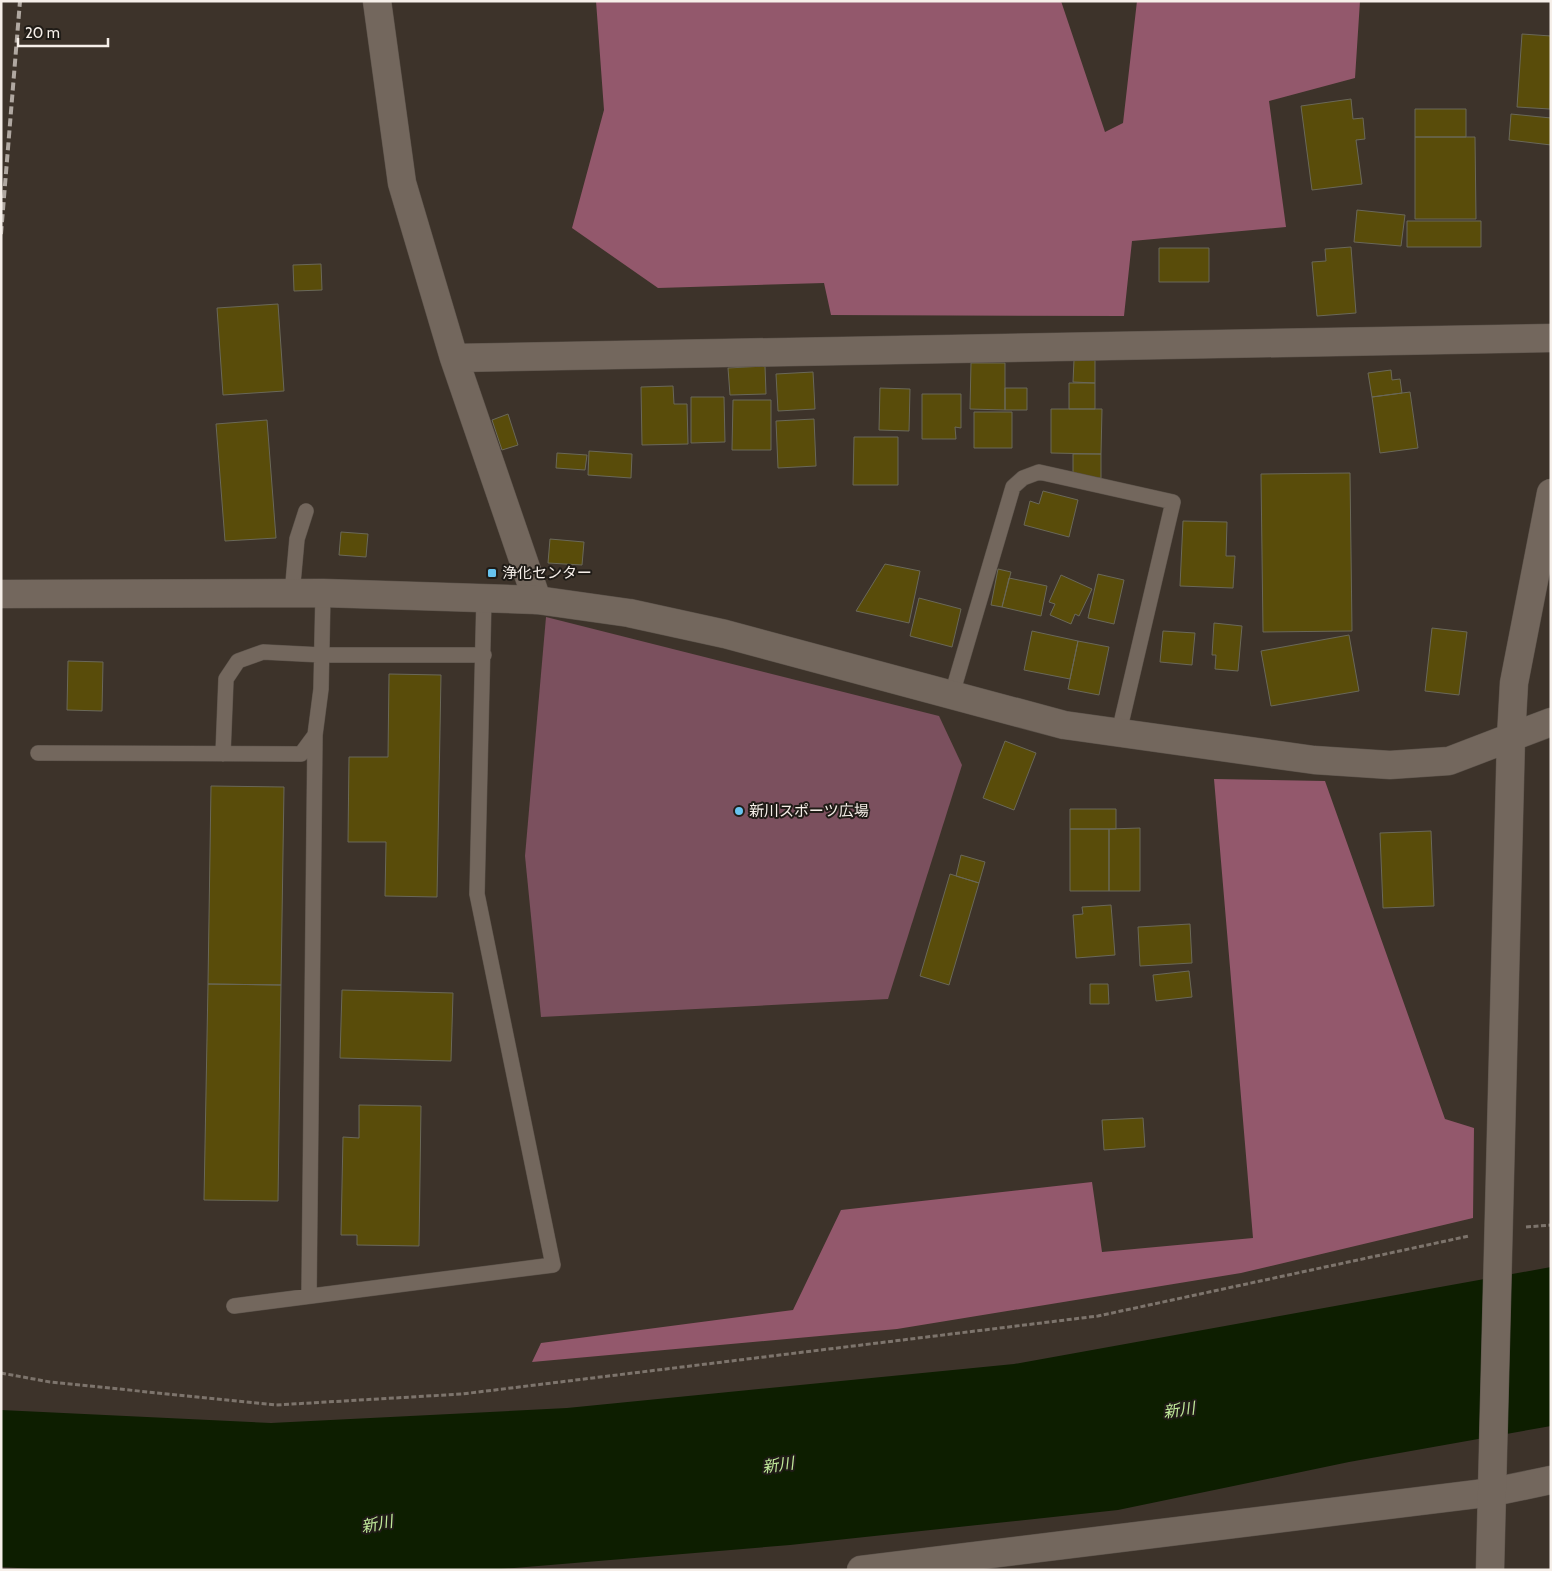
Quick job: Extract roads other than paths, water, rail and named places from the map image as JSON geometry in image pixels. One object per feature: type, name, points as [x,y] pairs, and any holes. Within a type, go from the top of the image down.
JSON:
[{"type":"street","points":[[378,1],[402,183],[454,358],[537,600]]},
{"type":"street","points":[[454,358],[1551,338]]},
{"type":"street","points":[[1490,1570],[1511,737],[1514,683],[1551,493]]},
{"type":"street","points":[[1,594],[323,594],[484,597],[537,600],[629,612],[725,634],[1064,725],[1314,760],[1390,765],[1449,761],[1551,722]]},
{"type":"street","points":[[861,1570],[1493,1484],[1551,1480]]},
{"type":"lane","points":[[952,694],[1013,487],[1022,478],[1039,472],[1173,502],[1118,732]]},
{"type":"lane","points":[[292,594],[297,539],[306,511]]},
{"type":"lane","points":[[309,1296],[315,734],[322,655],[323,594]]},
{"type":"lane","points":[[234,1306],[553,1266],[476,894],[484,655],[484,597]]},
{"type":"lane","points":[[223,754],[226,679],[238,661],[263,652],[322,655],[484,655]]},
{"type":"lane","points":[[38,753],[301,754],[315,734]]},
{"type":"water","name":"新川","points":[[1551,1267],[1551,1426],[1349,1462],[1118,1510],[790,1545],[489,1570],[52,1570],[1,1567],[1,1410],[271,1423],[567,1408],[1014,1364]]},
{"type":"railway","points":[[1,234],[20,1]]},
{"type":"place","name":"浄化センター","points":[[492,573]]},
{"type":"place","name":"新川スポーツ広場","points":[[739,811]]}]
